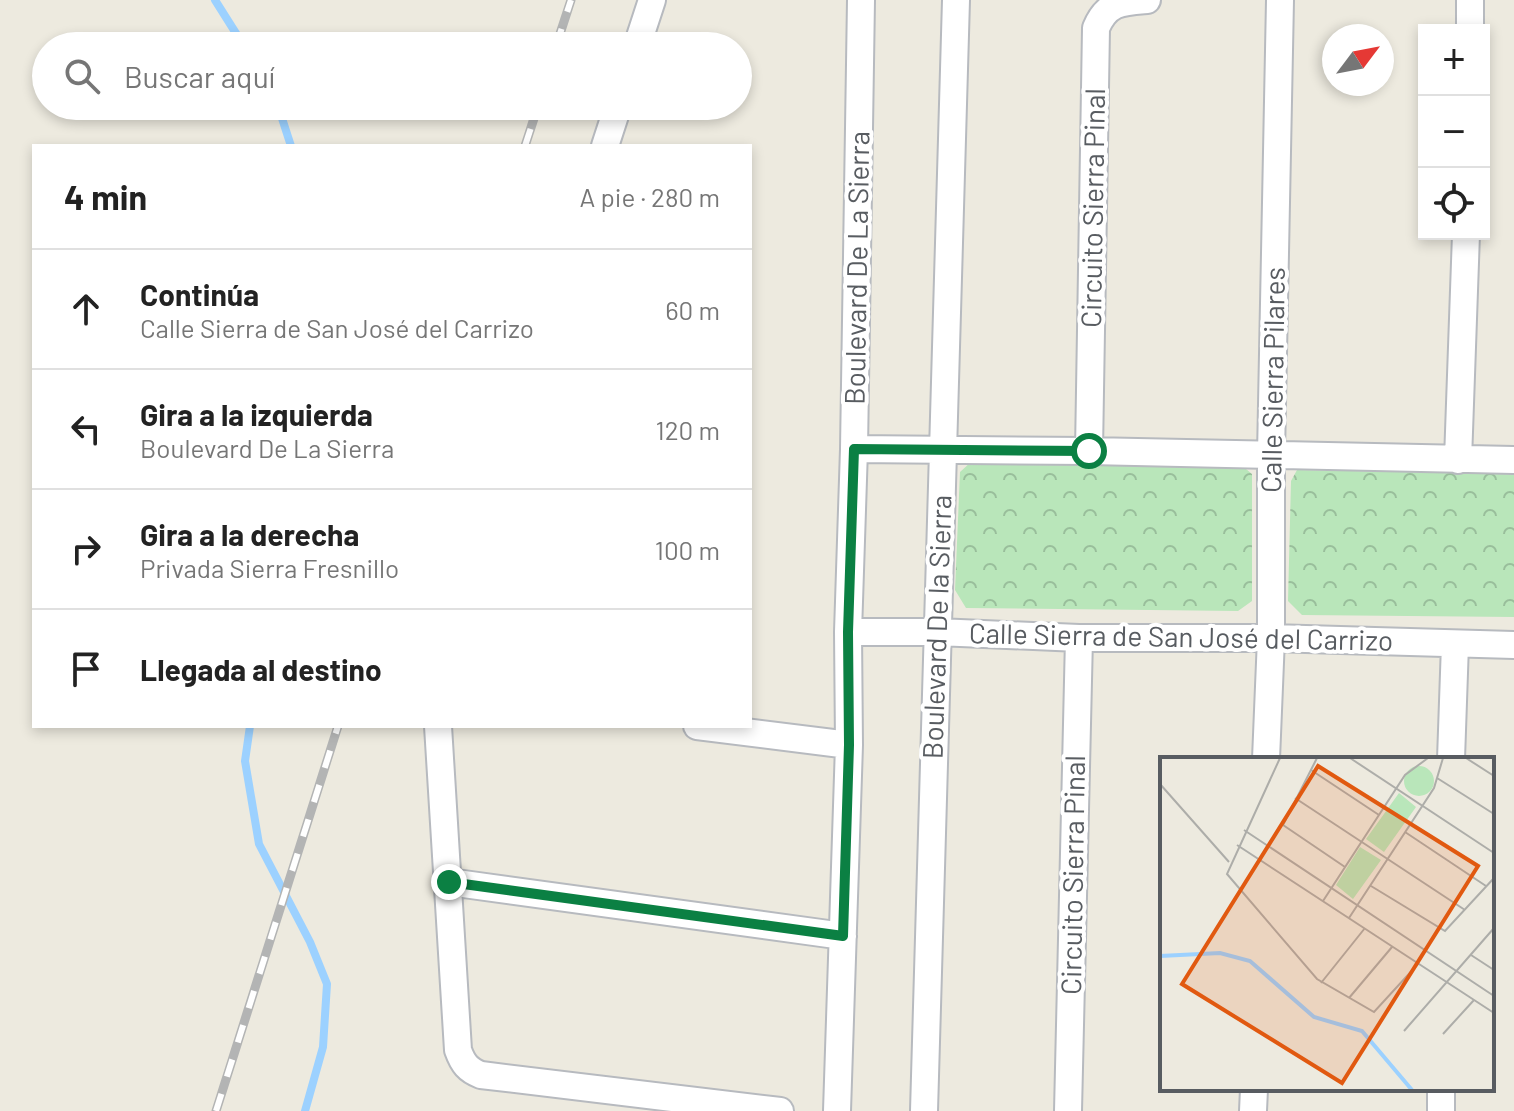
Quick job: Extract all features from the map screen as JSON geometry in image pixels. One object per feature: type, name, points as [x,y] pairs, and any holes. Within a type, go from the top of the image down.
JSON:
[{"type":"street","points":[[642,32],[652,0]]},
{"type":"street","name":"Boulevard De La Sierra","points":[[837,1111],[849,745],[848,632],[861,0]]},
{"type":"street","name":"Boulevard De la Sierra","points":[[924,1111],[956,0]]},
{"type":"street","name":"Circuito Sierra Pinal","points":[[1089,451],[1096,28],[1106,11],[1117,4],[1147,0]]},
{"type":"street","name":"Calle Sierra Pilares","points":[[1266,757],[1271,638],[1271,455],[1280,0]]},
{"type":"street","points":[[1470,0],[1470,24]]},
{"type":"street","points":[[606,144],[613,120]]},
{"type":"street","points":[[1458,460],[1466,240]]},
{"type":"street","points":[[854,449],[1514,460]]},
{"type":"street","name":"Calle Sierra de San José del Carrizo","points":[[848,632],[1514,645]]},
{"type":"street","name":"Circuito Sierra Pinal","points":[[1068,1111],[1079,638]]},
{"type":"street","points":[[1451,757],[1455,644]]},
{"type":"street","points":[[438,728],[458,1050],[462,1062],[470,1071],[481,1075],[780,1111]]},
{"type":"street","points":[[713,728],[849,745]]},
{"type":"street","points":[[449,882],[843,936]]},
{"type":"street","points":[[1253,1111],[1254,1091]]},
{"type":"green space","points":[[971,462],[1240,464],[1252,474],[1252,601],[1238,611],[966,608],[955,590],[960,472]]},
{"type":"green space","points":[[1297,470],[1514,474],[1514,617],[1302,615],[1288,601],[1291,481]]},
{"type":"waterway","points":[[215,0],[235,32]]},
{"type":"waterway","points":[[283,120],[290,144]]},
{"type":"waterway","points":[[250,728],[245,761],[259,844],[310,942],[327,984],[323,1047],[305,1111]]},
{"type":"railway","points":[[561,32],[571,0]]},
{"type":"railway","points":[[526,144],[533,120]]},
{"type":"railway","points":[[216,1111],[337,728]]},
{"type":"route","points":[[449,882],[843,936],[854,449],[1089,451]]}]
